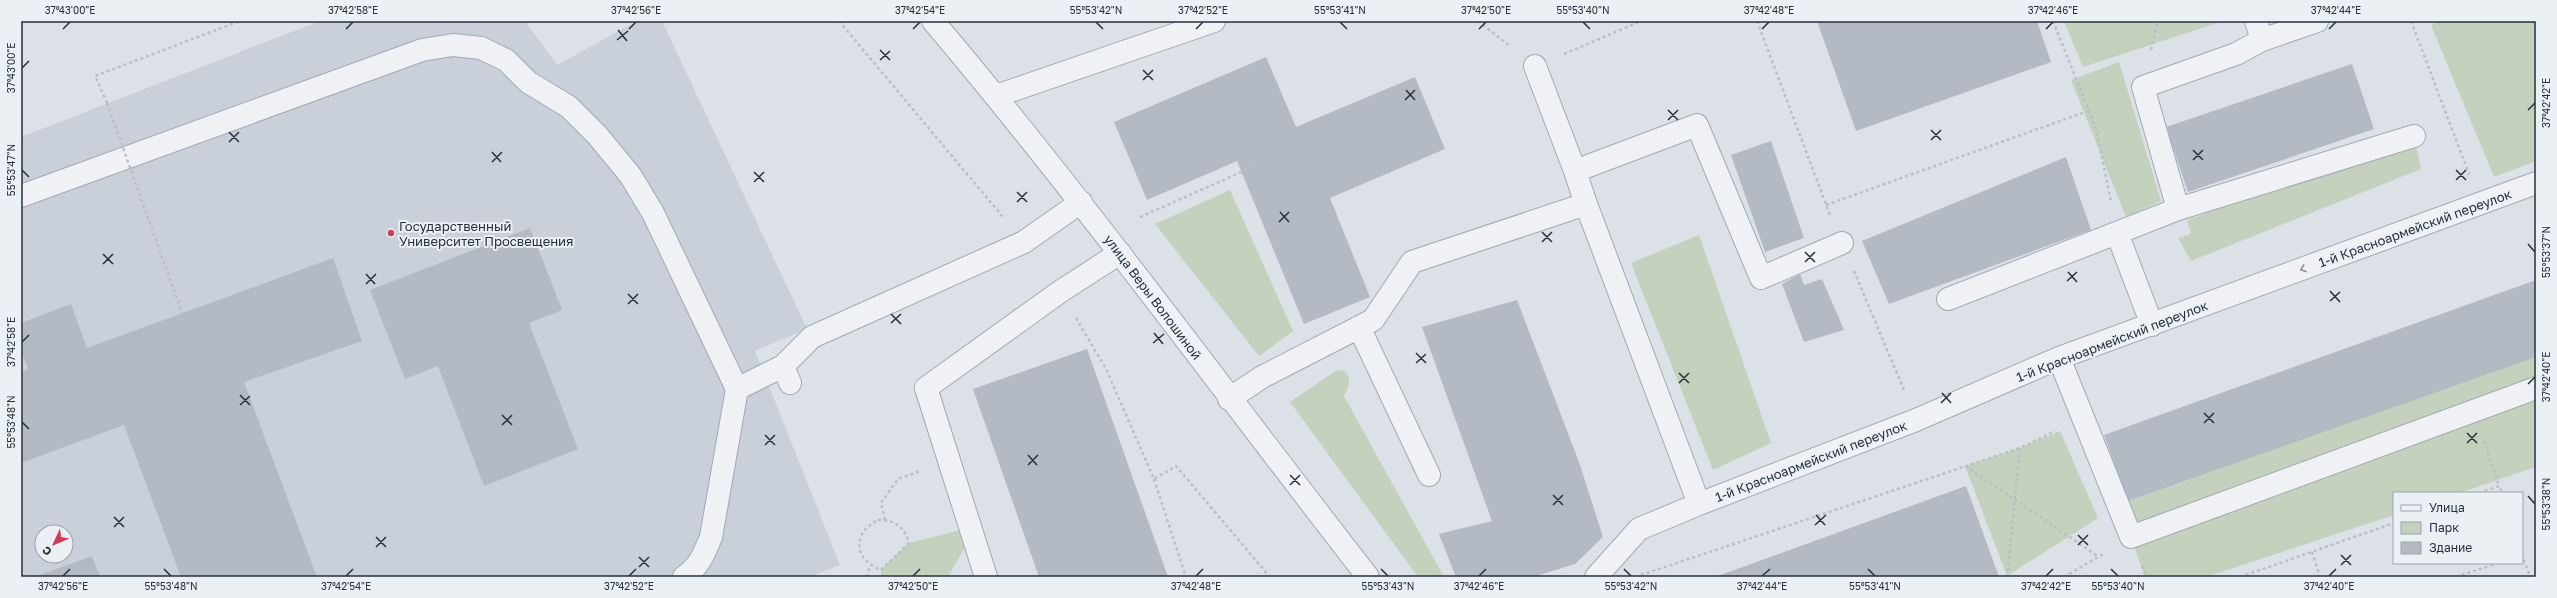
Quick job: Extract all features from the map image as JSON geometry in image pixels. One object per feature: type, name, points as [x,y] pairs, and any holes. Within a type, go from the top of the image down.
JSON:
[{"type":"street","name":"улица Веры Волошиной","points":[[933,21],[996,96],[1081,202],[1229,399],[1368,577]]},
{"type":"street","points":[[996,96],[1214,21]]},
{"type":"street","points":[[2178,210],[2142,87],[2236,54],[2259,30],[2317,21]]},
{"type":"street","points":[[21,196],[422,50],[453,45],[481,48],[506,60],[528,82],[569,107],[597,135],[630,174],[654,213],[737,390],[710,537],[703,557],[693,571],[684,577]]},
{"type":"street","points":[[1535,66],[1576,171],[1586,204],[1699,504]]},
{"type":"street","points":[[1576,171],[1697,125],[1761,278],[1842,243]]},
{"type":"street","points":[[1948,299],[2178,210],[2414,136]]},
{"type":"street","name":"1-й Красноармейский переулок","points":[[1596,577],[1639,529],[1699,504],[1916,420],[2059,358],[2536,183]]},
{"type":"street","points":[[737,390],[787,375],[812,337],[1024,242],[1081,202]]},
{"type":"street","points":[[1229,399],[1262,377],[1373,320],[1412,262],[1586,204]]},
{"type":"street","points":[[2117,233],[2152,325]]},
{"type":"street","points":[[986,577],[926,388],[1061,291],[1120,253]]},
{"type":"street","points":[[1359,327],[1429,474]]},
{"type":"street","points":[[2059,358],[2131,537],[2536,388]]},
{"type":"path","points":[[182,313],[108,103],[95,76],[240,21]]},
{"type":"path","points":[[1478,21],[1535,66],[1641,21]]},
{"type":"path","points":[[2053,21],[2096,129],[2117,233]]},
{"type":"path","points":[[2411,21],[2481,203]]},
{"type":"path","points":[[1826,205],[2088,111]]},
{"type":"path","points":[[1140,217],[1256,166]]},
{"type":"path","points":[[2474,410],[2502,492]]},
{"type":"path","points":[[1635,577],[2020,448],[2082,418]]},
{"type":"path","points":[[2006,577],[2020,448]]},
{"type":"path","points":[[885,520],[881,503],[898,479],[949,461]]},
{"type":"path","points":[[1965,466],[2099,557]]},
{"type":"path","points":[[1154,479],[1186,577]]},
{"type":"path","points":[[2482,492],[2499,486]]},
{"type":"path","points":[[878,520],[885,520],[899,524],[906,532],[909,543],[881,570],[870,566],[862,557],[859,546],[861,534],[868,525],[878,520]]},
{"type":"path","points":[[2240,577],[2393,523]]},
{"type":"path","points":[[2064,577],[2131,537]]},
{"type":"path","points":[[2312,552],[2320,577]]},
{"type":"path","points":[[2523,558],[2530,577]]},
{"type":"path","points":[[2456,577],[2495,564]]},
{"type":"path","points":[[867,577],[870,566]]},
{"type":"shaded area","name":"Государственный Университет Просвещения","points":[[320,21],[525,21],[557,65],[637,21],[662,21],[807,329],[755,351],[840,565],[810,577],[21,577],[21,137]]},
{"type":"green space","points":[[2064,21],[2223,21],[2083,67]]},
{"type":"green space","points":[[2442,21],[2536,21],[2536,161],[2494,177],[2431,25]]},
{"type":"green space","points":[[2119,62],[2161,201],[2126,217],[2071,80]]},
{"type":"green space","points":[[2414,136],[2421,169],[2191,261],[2178,238],[2191,234],[2187,220]]},
{"type":"green space","points":[[1230,190],[1293,331],[1259,356],[1155,224]]},
{"type":"green space","points":[[1699,235],[1771,443],[1713,470],[1631,263]]},
{"type":"green space","points":[[2536,355],[2536,376],[2138,525],[2128,501]]},
{"type":"green space","points":[[1337,370],[1345,371],[1349,384],[1344,396],[1444,577],[1418,577],[1290,402]]},
{"type":"green space","points":[[2536,398],[2536,467],[2462,492],[2393,492],[2393,515],[2206,577],[2145,577],[2131,537]]},
{"type":"green space","points":[[2060,431],[2098,518],[2007,576],[1965,466],[2020,448]]},
{"type":"green space","points":[[961,530],[965,547],[948,577],[881,577],[881,570],[909,543]]},
{"type":"building","points":[[1817,21],[2037,21],[2051,62],[1856,131]]},
{"type":"building","points":[[1266,57],[1296,127],[1415,77],[1445,149],[1330,198],[1370,297],[1304,324],[1237,161],[1147,200],[1114,122]]},
{"type":"building","points":[[2352,64],[2374,129],[2188,192],[2166,127]]},
{"type":"building","points":[[1771,141],[1804,238],[1765,252],[1731,155]]},
{"type":"building","points":[[2066,157],[2091,230],[1889,304],[1862,241]]},
{"type":"building","points":[[530,228],[562,310],[529,323],[578,449],[484,486],[438,366],[405,379],[370,290]]},
{"type":"building","points":[[333,258],[362,341],[244,382],[317,577],[181,577],[124,425],[21,463],[21,372],[28,369],[21,351],[21,323],[71,304],[87,348]]},
{"type":"building","points":[[1800,274],[1804,285],[1822,279],[1844,330],[1804,342],[1782,284]]},
{"type":"building","points":[[2536,280],[2536,357],[2128,501],[2104,435]]},
{"type":"building","points":[[1517,300],[1579,462],[1603,537],[1575,564],[1533,577],[1456,577],[1439,534],[1492,521],[1422,327]]},
{"type":"building","points":[[1087,349],[1168,577],[1039,577],[973,389]]},
{"type":"building","points":[[1966,486],[1999,577],[1715,577]]},
{"type":"building","points":[[92,556],[100,577],[34,577],[70,564],[74,564],[74,563]]},
{"type":"place","name":"Государственный Университет Просвещения","points":[[391,233]]}]
